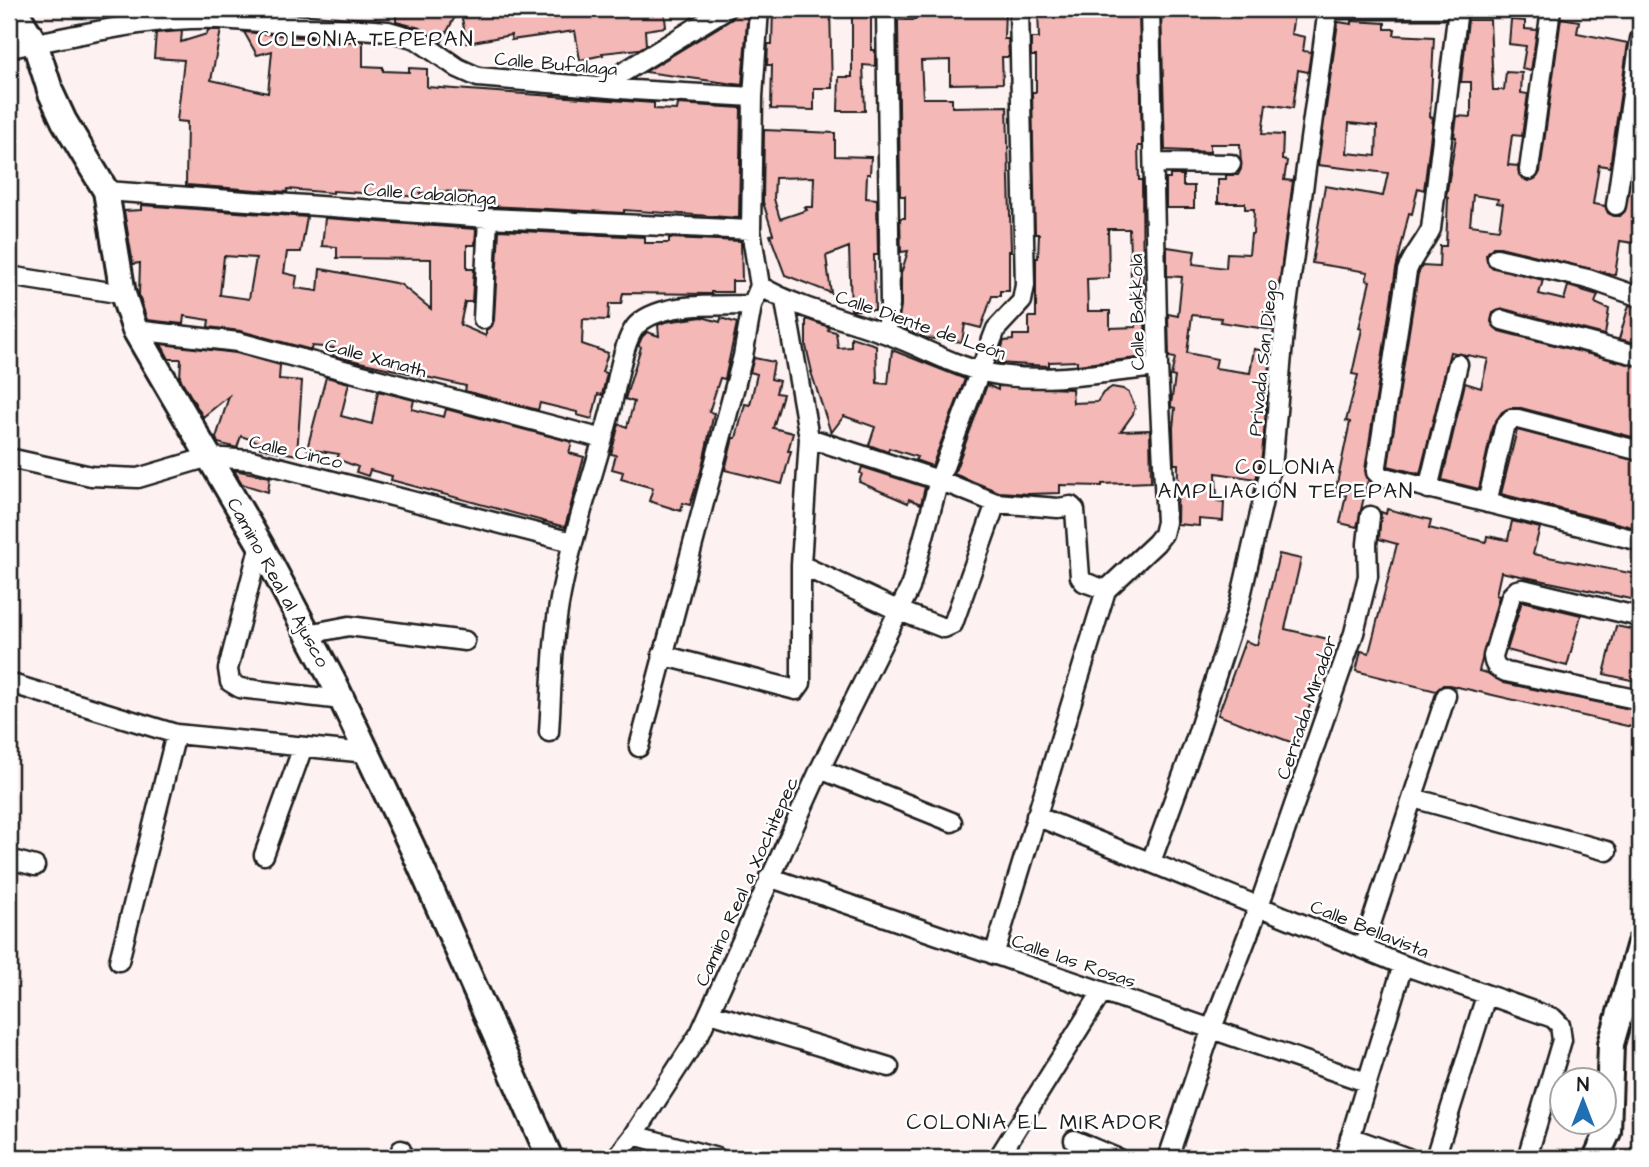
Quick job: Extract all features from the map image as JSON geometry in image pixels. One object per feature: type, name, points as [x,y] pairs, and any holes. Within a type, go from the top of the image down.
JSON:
[{"type":"street","name":"Camino Real al Ajusco","points":[[14,9],[35,43],[39,61],[64,121],[106,191],[123,294],[135,330],[260,544],[342,701],[413,849],[550,1158]]},
{"type":"street","points":[[601,86],[726,9]]},
{"type":"street","points":[[639,747],[743,356],[751,305],[760,286],[751,230],[753,97],[759,9]]},
{"type":"street","points":[[885,333],[890,304],[886,9]]},
{"type":"street","name":"Camino Real a Xochitepec","points":[[616,1158],[635,1135],[710,1013],[769,877],[910,587],[939,480],[996,329],[1022,301],[1025,285],[1019,9]]},
{"type":"street","name":"Calle Bakkola","points":[[1106,590],[1156,543],[1163,534],[1166,522],[1158,367],[1150,9]]},
{"type":"street","points":[[1328,9],[1443,9]]},
{"type":"street","name":"Privada San Diego","points":[[1151,862],[1194,744],[1239,605],[1273,457],[1285,320],[1328,9]]},
{"type":"street","points":[[1458,9],[1431,229],[1423,246],[1411,259],[1407,271],[1376,472],[1380,476],[1429,489],[1640,541]]},
{"type":"street","points":[[1529,170],[1551,9]]},
{"type":"street","name":"Calle Bufalaga","points":[[9,48],[200,14],[221,14],[388,31],[416,39],[458,68],[478,77],[551,85],[753,97]]},
{"type":"street","points":[[1616,205],[1640,39]]},
{"type":"street","points":[[1154,163],[1231,164]]},
{"type":"street","name":"Calle Cabalonga","points":[[106,191],[488,218],[751,230]]},
{"type":"street","points":[[483,319],[488,218]]},
{"type":"street","points":[[1497,258],[1588,279],[1640,297]]},
{"type":"street","points":[[9,276],[123,294]]},
{"type":"street","name":"Calle Diente de León","points":[[760,286],[785,301],[885,333],[980,371],[998,375],[1034,378],[1158,367]]},
{"type":"street","points":[[662,655],[796,690],[801,682],[801,565],[809,438],[785,301]]},
{"type":"street","points":[[549,732],[560,597],[572,542],[628,342],[636,325],[667,310],[751,305]]},
{"type":"street","points":[[1502,320],[1640,356]]},
{"type":"street","name":"Calle Xanath","points":[[135,330],[238,342],[603,439]]},
{"type":"street","points":[[1429,489],[1458,364]]},
{"type":"street","points":[[1487,503],[1504,428],[1511,419],[1640,451]]},
{"type":"street","points":[[809,438],[939,480],[996,503],[1058,508],[1071,506],[1075,510],[1080,577],[1084,582],[1106,590],[994,955]]},
{"type":"street","name":"Calle Cinco","points":[[9,458],[91,476],[138,478],[209,457],[251,460],[572,542]]},
{"type":"street","points":[[801,565],[897,610],[944,628],[953,624],[996,503]]},
{"type":"street","name":"Cerrada Mirador","points":[[1168,1158],[1354,633],[1368,576],[1370,516]]},
{"type":"street","points":[[260,544],[228,669],[230,682],[240,688],[342,701]]},
{"type":"street","points":[[1640,617],[1523,589],[1517,590],[1511,596],[1493,656],[1493,663],[1497,668],[1506,672],[1640,700]]},
{"type":"street","points":[[308,634],[349,626],[465,641]]},
{"type":"street","points":[[9,683],[176,734],[367,753]]},
{"type":"street","points":[[1363,948],[1446,696]]},
{"type":"street","points":[[119,961],[176,734]]},
{"type":"street","points":[[264,855],[303,747]]},
{"type":"street","points":[[820,769],[953,822]]},
{"type":"street","points":[[1413,798],[1606,851]]},
{"type":"street","name":"Calle Bellavista","points":[[1036,816],[1403,965],[1553,1018],[1560,1025],[1562,1040],[1527,1158]]},
{"type":"street","points":[[9,859],[35,866]]},
{"type":"street","name":"Calle las Rosas","points":[[769,877],[1366,1082]]},
{"type":"street","points":[[1596,1158],[1608,1132],[1611,1044],[1640,943]]},
{"type":"street","points":[[1344,1158],[1403,965]]},
{"type":"street","points":[[998,1158],[1102,992]]},
{"type":"street","points":[[1435,1158],[1486,996]]},
{"type":"street","points":[[710,1013],[889,1067]]},
{"type":"street","points":[[635,1135],[717,1158]]},
{"type":"street","points":[[1350,1137],[1408,1158]]},
{"type":"street","points":[[1074,1140],[1117,1158]]},
{"type":"building","points":[[405,9],[459,9],[441,43],[420,28],[396,22],[396,14],[405,13]]},
{"type":"building","points":[[460,9],[597,9],[597,14],[664,9],[666,27],[645,30],[646,45],[639,49],[602,53],[603,55],[580,60],[575,31],[511,40],[511,35],[467,43]]},
{"type":"building","points":[[738,9],[748,9],[742,85],[645,72],[732,19]]},
{"type":"building","points":[[773,9],[830,9],[832,88],[814,88],[814,110],[771,109],[772,65],[767,65],[768,44],[772,44]]},
{"type":"building","points":[[852,9],[871,9],[871,50],[875,50],[875,66],[863,65],[865,111],[838,111],[839,77],[852,77]]},
{"type":"building","points":[[915,9],[1005,9],[1004,39],[1008,39],[1009,57],[1002,57],[1003,83],[950,84],[950,60],[921,61],[923,98],[952,98],[952,107],[1007,106],[1011,251],[1009,291],[1000,291],[1000,296],[992,296],[981,328],[965,324],[962,342],[926,338],[921,336],[921,333],[898,326],[901,274],[908,251],[901,252],[900,218],[905,218],[905,196],[900,196],[898,20],[915,20]]},
{"type":"building","points":[[1038,9],[1139,9],[1142,146],[1138,146],[1139,180],[1142,180],[1143,301],[1132,301],[1129,229],[1108,229],[1109,278],[1087,279],[1088,311],[1110,311],[1110,328],[1136,327],[1136,316],[1145,317],[1146,357],[1077,365],[1077,361],[1049,362],[1049,366],[997,363],[1004,341],[1013,340],[1013,335],[1029,335],[1029,317],[1036,317],[1036,258],[1039,234],[1035,234],[1032,92],[1036,92],[1036,56],[1031,56],[1031,38],[1039,38]]},
{"type":"building","points":[[1161,9],[1202,9],[1202,13],[1256,9],[1294,15],[1291,34],[1305,37],[1303,51],[1311,52],[1308,72],[1298,70],[1293,108],[1266,104],[1262,134],[1283,135],[1282,160],[1287,161],[1284,180],[1293,181],[1273,330],[1220,322],[1221,318],[1192,315],[1187,353],[1217,359],[1215,368],[1250,373],[1254,349],[1271,352],[1262,455],[1256,479],[1216,473],[1217,501],[1224,502],[1223,521],[1199,519],[1199,526],[1177,524],[1178,464],[1174,464],[1175,408],[1171,407],[1175,377],[1171,376],[1175,358],[1169,357],[1168,314],[1178,316],[1182,277],[1167,276],[1167,247],[1195,251],[1193,264],[1226,268],[1227,253],[1249,254],[1254,209],[1245,209],[1245,203],[1218,203],[1218,179],[1226,179],[1226,175],[1238,175],[1241,169],[1240,144],[1210,144],[1210,152],[1165,150]]},
{"type":"building","points":[[1561,18],[1579,21],[1577,33],[1628,43],[1610,167],[1599,165],[1593,204],[1605,206],[1608,213],[1614,216],[1620,216],[1625,211],[1640,129],[1640,244],[1620,241],[1615,275],[1500,247],[1493,247],[1486,255],[1489,266],[1543,280],[1539,294],[1564,300],[1568,286],[1598,295],[1595,303],[1609,309],[1605,335],[1504,309],[1493,313],[1491,322],[1499,331],[1640,367],[1640,439],[1521,408],[1510,408],[1502,412],[1493,425],[1479,489],[1442,480],[1465,383],[1481,388],[1488,359],[1450,352],[1420,474],[1388,466],[1418,274],[1422,266],[1439,267],[1440,246],[1446,246],[1446,197],[1457,116],[1471,117],[1471,82],[1461,82],[1468,20],[1490,20],[1493,90],[1504,90],[1506,72],[1522,73],[1521,93],[1528,94],[1522,136],[1512,135],[1508,165],[1518,166],[1519,175],[1528,181],[1537,177],[1540,172]],"holes":[[[1473,195],[1498,199],[1497,203],[1503,204],[1499,229],[1470,225]]]},
{"type":"building","points":[[1511,20],[1525,21],[1525,29],[1537,30],[1531,71],[1522,69],[1526,46],[1509,44]]},
{"type":"building","points":[[1352,21],[1385,23],[1385,29],[1395,29],[1394,35],[1434,37],[1430,117],[1433,118],[1424,190],[1418,188],[1412,214],[1409,213],[1396,269],[1365,470],[1368,480],[1357,527],[1340,523],[1346,495],[1335,493],[1350,422],[1346,421],[1358,375],[1352,374],[1370,281],[1366,280],[1368,272],[1312,263],[1325,186],[1383,196],[1388,173],[1318,165],[1338,22],[1352,24]],"holes":[[[1349,123],[1377,126],[1376,156],[1347,153]]]},
{"type":"building","points":[[208,30],[221,30],[211,80],[268,93],[272,51],[257,55],[244,32],[321,39],[321,43],[363,41],[363,66],[383,67],[383,71],[409,72],[409,68],[427,69],[427,87],[654,103],[654,109],[677,110],[678,104],[741,108],[739,218],[624,210],[624,213],[470,205],[471,193],[440,191],[440,194],[420,193],[420,197],[186,185],[187,122],[177,121],[184,60],[154,58],[156,33],[182,31],[181,42],[207,34]]},
{"type":"building","points":[[764,130],[835,133],[835,156],[871,157],[866,198],[877,199],[875,310],[851,310],[849,247],[826,256],[831,293],[785,275],[770,235],[773,234],[763,202]],"holes":[[[814,177],[813,207],[805,207],[807,210],[780,219],[774,199],[775,178]]]},
{"type":"building","points":[[1170,175],[1183,175],[1183,186],[1194,186],[1194,208],[1166,208],[1166,179],[1170,179]]},
{"type":"building","points":[[141,205],[307,217],[301,252],[287,252],[284,273],[297,276],[295,288],[318,291],[320,269],[327,270],[400,284],[431,309],[431,259],[337,258],[337,247],[322,246],[325,218],[476,229],[475,245],[467,245],[467,269],[474,269],[472,302],[465,302],[460,325],[486,336],[486,330],[492,326],[494,320],[499,230],[645,237],[645,243],[669,243],[669,238],[741,241],[742,281],[732,281],[732,292],[623,293],[621,304],[609,304],[608,320],[583,319],[582,344],[608,353],[602,372],[607,373],[602,395],[598,394],[592,419],[577,415],[577,412],[540,403],[538,410],[465,391],[466,386],[333,356],[334,348],[312,346],[308,349],[241,331],[208,327],[209,320],[184,316],[183,324],[147,320],[139,295],[140,263],[133,264],[124,211],[141,210]],"holes":[[[224,256],[256,258],[249,299],[220,295]]]},
{"type":"building","points":[[1629,305],[1640,308],[1640,344],[1619,339]]},
{"type":"building","points":[[702,317],[720,322],[721,318],[737,323],[725,379],[720,378],[709,412],[714,413],[701,471],[690,505],[683,503],[681,511],[649,501],[653,488],[621,479],[623,472],[612,469],[616,455],[611,454],[619,424],[627,427],[634,402],[625,399],[642,337],[647,332],[659,336],[658,325],[665,322]]},
{"type":"building","points":[[806,319],[836,332],[838,348],[851,347],[851,337],[876,345],[877,383],[888,384],[892,350],[965,379],[932,466],[915,460],[917,457],[889,448],[888,452],[869,445],[875,427],[844,416],[831,433],[811,372],[806,346]]},
{"type":"building","points":[[161,344],[236,353],[280,365],[279,379],[302,381],[297,455],[260,448],[261,443],[241,436],[237,448],[218,443],[216,438],[229,396],[203,417],[180,378],[181,359],[169,359]]},
{"type":"building","points":[[754,358],[774,362],[771,379],[779,381],[776,393],[783,394],[773,428],[793,433],[782,484],[725,470],[745,404],[750,405],[757,374],[750,372]]},
{"type":"building","points":[[326,377],[349,383],[341,416],[372,424],[378,391],[414,400],[412,409],[444,417],[446,409],[572,442],[569,453],[584,457],[565,527],[391,480],[392,476],[370,470],[368,476],[356,472],[358,467],[337,459],[339,454],[307,449]]},
{"type":"building","points":[[987,385],[998,390],[998,386],[1072,389],[1073,403],[1097,402],[1103,393],[1112,387],[1123,389],[1129,393],[1135,407],[1121,431],[1150,430],[1151,482],[1102,486],[1060,485],[1060,493],[1028,494],[999,492],[954,474]]},
{"type":"building","points":[[1517,430],[1640,462],[1640,529],[1501,494]]},
{"type":"building","points":[[862,467],[925,487],[921,504],[909,499],[908,503],[859,482]]},
{"type":"building","points":[[234,470],[270,477],[268,492],[242,484]]},
{"type":"building","points":[[1387,509],[1431,520],[1429,528],[1486,542],[1487,536],[1508,540],[1512,521],[1540,528],[1533,554],[1640,575],[1640,601],[1501,572],[1496,595],[1499,596],[1479,671],[1504,683],[1640,711],[1640,729],[1449,685],[1443,685],[1436,691],[1356,671],[1361,651],[1369,653],[1397,544],[1379,539],[1381,512],[1386,514]]},
{"type":"building","points":[[1279,554],[1301,559],[1285,629],[1328,639],[1320,670],[1322,671],[1296,744],[1218,715],[1245,641],[1257,645]]},
{"type":"building","points":[[1522,601],[1581,615],[1567,666],[1507,650]]},
{"type":"building","points":[[1616,626],[1640,631],[1640,682],[1604,674]]},
{"type":"district","name":"COLONIA TEPEPAN","points":[[366,39]]},
{"type":"district","name":"COLONIA AMPLIACIÓN TEPEPAN","points":[[1286,479]]},
{"type":"district","name":"COLONIA EL MIRADOR","points":[[1036,1122]]}]
